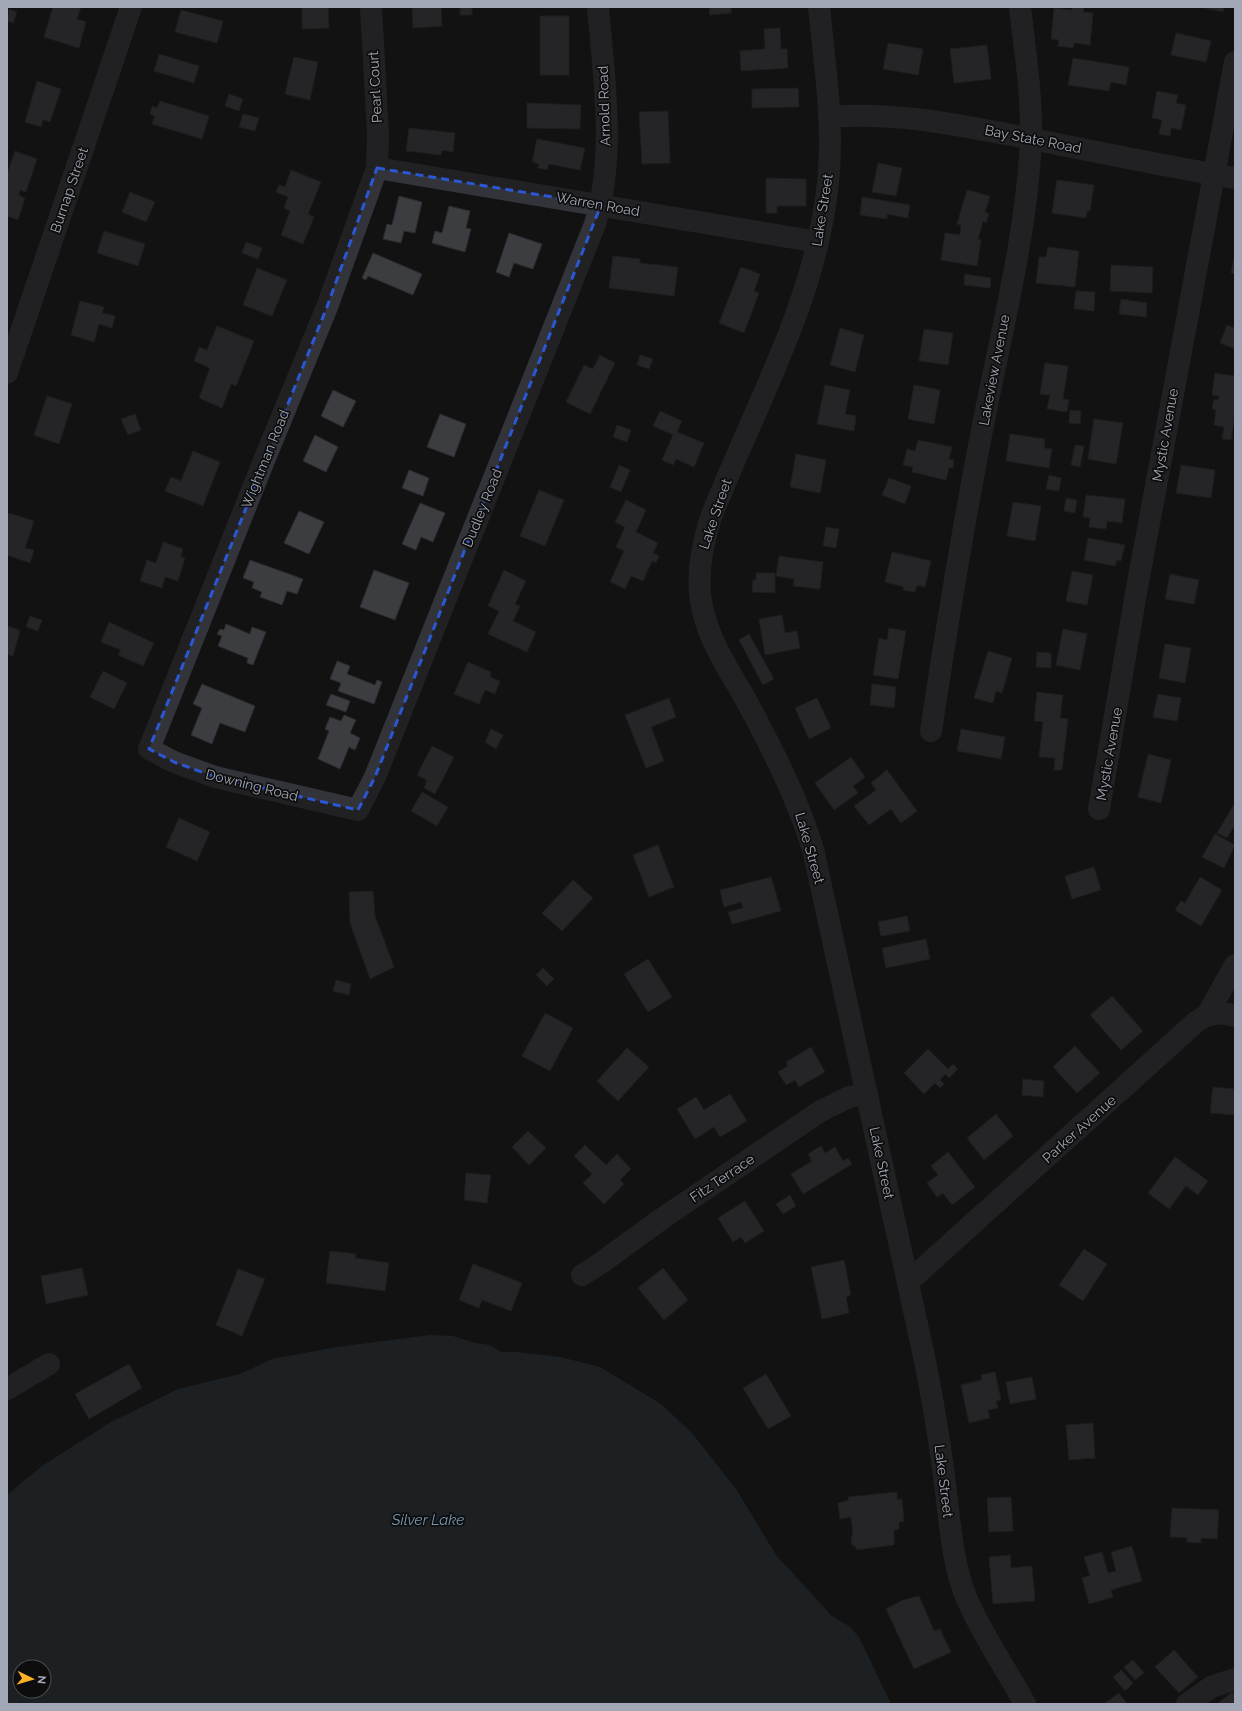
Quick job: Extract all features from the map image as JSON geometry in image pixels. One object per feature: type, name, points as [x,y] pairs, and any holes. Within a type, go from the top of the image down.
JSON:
[{"type":"street","name":"Burnap Street","points":[[7,373],[131,7]]},
{"type":"street","name":"Pearl Court","points":[[371,7],[378,135],[377,168]]},
{"type":"street","name":"Arnold Road","points":[[598,7],[604,83],[606,144],[606,172],[601,205]]},
{"type":"street","name":"Lake Street","points":[[819,7],[829,117],[829,175],[818,242],[812,268],[791,330],[710,520],[702,545],[699,569],[700,593],[704,615],[712,636],[770,746],[796,800],[805,824],[819,875],[931,1389],[954,1551],[959,1573],[966,1597],[978,1621],[1025,1704]]},
{"type":"street","name":"Lakeview Avenue","points":[[931,731],[965,515],[1019,245],[1031,139],[1030,106],[1020,7]]},
{"type":"street","name":"Mystic Avenue","points":[[1099,809],[1135,600],[1235,62]]},
{"type":"street","name":"Bay State Road","points":[[829,117],[862,115],[881,116],[946,124],[1235,178]]},
{"type":"street","name":"Warren Road","points":[[377,168],[818,242]]},
{"type":"street","name":"Wightman Road","points":[[149,749],[260,470],[327,307],[377,168]]},
{"type":"street","name":"Dudley Road","points":[[358,810],[378,770],[592,232],[601,205]]},
{"type":"street","name":"Downing Road","points":[[149,749],[174,762],[242,785],[358,810]]},
{"type":"street","name":"Parker Avenue","points":[[908,1282],[1196,1022],[1207,1014],[1235,965]]},
{"type":"street","points":[[1207,1014],[1223,1013],[1235,1016]]},
{"type":"street","name":"Fitz Terrace","points":[[582,1274],[601,1263],[660,1220],[819,1112],[850,1097],[867,1094]]},
{"type":"street","points":[[7,1389],[49,1364]]},
{"type":"street","points":[[1187,1704],[1211,1687],[1235,1679]]},
{"type":"highlighted area","points":[[377,168],[601,205],[375,777],[358,810],[215,777],[174,762],[149,749],[327,307]]},
{"type":"water","name":"Silver Lake","points":[[430,1335],[453,1336],[475,1343],[490,1345],[501,1352],[560,1357],[600,1367],[661,1404],[692,1433],[736,1489],[776,1555],[832,1616],[849,1626],[859,1637],[891,1704],[7,1704],[7,1495],[42,1466],[111,1422],[178,1389],[240,1374],[272,1359],[337,1347]]},
{"type":"building","points":[[53,7],[81,7],[77,19],[86,22],[79,48],[44,37]]},
{"type":"building","points":[[302,7],[328,7],[329,28],[302,29]]},
{"type":"building","points":[[412,7],[441,7],[442,26],[413,28]]},
{"type":"building","points":[[460,7],[472,7],[472,15],[460,15]]},
{"type":"building","points":[[709,7],[731,7],[731,13],[710,15]]},
{"type":"building","points":[[1073,7],[1084,7],[1083,12],[1093,13],[1090,45],[1074,43],[1073,48],[1058,46],[1059,40],[1051,39],[1054,8],[1072,10]]},
{"type":"building","points":[[1200,7],[1224,7],[1223,12]]},
{"type":"building","points":[[9,9],[17,12],[13,23],[7,21]]},
{"type":"building","points":[[181,10],[223,21],[217,43],[175,32]]},
{"type":"building","points":[[540,16],[569,16],[569,75],[540,75]]},
{"type":"building","points":[[780,28],[781,49],[787,49],[788,68],[741,71],[740,51],[765,49],[764,29]]},
{"type":"building","points":[[1176,33],[1211,41],[1206,62],[1171,55]]},
{"type":"building","points":[[888,43],[923,49],[918,75],[883,69]]},
{"type":"building","points":[[987,45],[991,79],[954,83],[950,49]]},
{"type":"building","points":[[159,54],[199,66],[194,83],[154,71]]},
{"type":"building","points":[[294,57],[318,62],[310,100],[285,94]]},
{"type":"building","points":[[1073,58],[1129,67],[1126,85],[1111,82],[1109,91],[1068,85]]},
{"type":"building","points":[[37,81],[61,89],[50,122],[43,120],[41,127],[25,122]]},
{"type":"building","points":[[798,88],[799,107],[752,108],[752,89]]},
{"type":"building","points":[[1157,91],[1178,95],[1176,103],[1186,105],[1181,130],[1171,128],[1170,136],[1159,134],[1162,120],[1152,118]]},
{"type":"building","points":[[229,94],[243,99],[239,111],[225,106]]},
{"type":"building","points":[[160,101],[209,116],[202,139],[152,124],[155,116],[150,114],[152,106],[157,108]]},
{"type":"building","points":[[527,103],[581,105],[580,129],[527,128]]},
{"type":"building","points":[[668,111],[670,163],[642,164],[639,112]]},
{"type":"building","points":[[243,114],[259,118],[255,131],[239,127]]},
{"type":"building","points":[[409,128],[455,133],[453,152],[442,150],[441,155],[406,151]]},
{"type":"building","points":[[537,139],[585,148],[580,170],[549,164],[547,170],[538,168],[539,164],[532,162]]},
{"type":"building","points":[[15,151],[37,159],[26,192],[20,190],[19,195],[25,198],[18,220],[7,216],[7,174]]},
{"type":"building","points":[[878,163],[902,168],[896,196],[872,192]]},
{"type":"building","points":[[291,170],[321,182],[308,214],[314,217],[303,244],[281,235],[290,211],[284,208],[288,197],[276,192],[279,185],[285,187]]},
{"type":"building","points":[[766,178],[806,179],[806,206],[777,206],[777,213],[766,213]]},
{"type":"building","points":[[1057,180],[1094,185],[1090,211],[1087,211],[1086,218],[1052,213]]},
{"type":"building","points":[[967,190],[990,196],[985,212],[989,214],[986,223],[983,221],[978,239],[981,240],[977,266],[941,260],[945,233],[960,235],[961,225],[957,224]]},
{"type":"building","points":[[130,192],[155,202],[146,222],[122,212]]},
{"type":"building","points":[[399,196],[422,202],[415,233],[404,231],[401,243],[383,239],[387,224],[392,225]]},
{"type":"building","points":[[862,197],[910,205],[908,218],[887,214],[887,219],[860,215]]},
{"type":"building","points":[[449,206],[470,211],[466,228],[471,229],[465,252],[432,243],[435,231],[442,233]]},
{"type":"building","points":[[104,231],[145,244],[138,266],[97,253]]},
{"type":"building","points":[[509,233],[542,244],[533,269],[514,263],[509,277],[496,272]]},
{"type":"building","points":[[246,242],[262,248],[258,259],[242,253]]},
{"type":"building","points":[[1048,247],[1079,251],[1075,287],[1036,283],[1039,257],[1046,257]]},
{"type":"building","points":[[373,253],[422,274],[413,295],[368,276],[366,280],[362,278]]},
{"type":"building","points":[[1235,253],[1235,274],[1231,273]]},
{"type":"building","points":[[613,256],[640,259],[640,263],[678,267],[674,296],[609,288]]},
{"type":"building","points":[[1111,265],[1153,267],[1152,293],[1110,291]]},
{"type":"building","points":[[741,267],[760,274],[754,291],[759,293],[744,333],[719,323]]},
{"type":"building","points":[[257,268],[287,280],[272,316],[243,305]]},
{"type":"building","points":[[965,274],[991,278],[990,288],[964,285]]},
{"type":"building","points":[[1076,291],[1095,292],[1094,311],[1074,309]]},
{"type":"building","points":[[1121,299],[1147,303],[1146,317],[1119,314]]},
{"type":"building","points":[[80,301],[104,307],[102,313],[115,316],[112,328],[99,324],[94,342],[71,335]]},
{"type":"building","points":[[1227,325],[1235,328],[1235,349],[1220,343]]},
{"type":"building","points":[[217,326],[254,341],[236,386],[231,384],[222,408],[199,398],[210,368],[194,361],[199,347],[207,350]]},
{"type":"building","points":[[840,328],[864,335],[855,372],[830,365]]},
{"type":"building","points":[[924,329],[953,333],[948,365],[919,361]]},
{"type":"building","points":[[600,355],[615,363],[590,414],[566,402],[584,365],[593,369]]},
{"type":"building","points":[[640,355],[653,359],[649,369],[637,365]]},
{"type":"building","points":[[1045,363],[1068,366],[1063,399],[1069,400],[1067,412],[1047,409],[1050,395],[1040,394]]},
{"type":"building","points":[[1215,373],[1235,376],[1235,414],[1231,440],[1222,439],[1224,427],[1214,425],[1216,410],[1212,409],[1214,399],[1219,400],[1219,396],[1212,395]]},
{"type":"building","points":[[825,385],[850,390],[845,414],[856,416],[854,431],[817,424]]},
{"type":"building","points":[[914,385],[940,390],[934,424],[908,419]]},
{"type":"building","points":[[333,390],[356,401],[343,427],[321,416]]},
{"type":"building","points":[[47,396],[72,404],[59,444],[34,435]]},
{"type":"building","points":[[1070,410],[1081,411],[1080,424],[1069,423]]},
{"type":"building","points":[[660,411],[682,421],[677,432],[704,443],[694,467],[676,459],[673,465],[662,460],[673,435],[653,426]]},
{"type":"building","points":[[135,414],[141,430],[128,435],[121,419]]},
{"type":"building","points":[[440,414],[466,424],[454,457],[427,447]]},
{"type":"building","points":[[1094,419],[1123,423],[1116,464],[1088,459]]},
{"type":"building","points":[[617,425],[631,430],[627,442],[613,437]]},
{"type":"building","points":[[1010,434],[1045,439],[1044,448],[1052,449],[1049,468],[1006,461]]},
{"type":"building","points":[[315,435],[338,447],[326,472],[303,461]]},
{"type":"building","points":[[918,440],[952,447],[949,459],[954,460],[953,468],[949,468],[946,480],[912,472],[913,467],[903,465],[907,449],[915,451]]},
{"type":"building","points":[[1075,445],[1084,446],[1080,467],[1071,465]]},
{"type":"building","points":[[193,451],[220,462],[203,506],[165,491],[171,477],[181,481]]},
{"type":"building","points":[[796,454],[826,460],[820,493],[790,487]]},
{"type":"building","points":[[619,465],[630,470],[621,492],[610,487]]},
{"type":"building","points":[[1181,465],[1215,470],[1211,498],[1176,493]]},
{"type":"building","points":[[409,470],[429,478],[423,496],[402,488]]},
{"type":"building","points":[[1049,475],[1061,478],[1059,491],[1046,489]]},
{"type":"building","points":[[889,478],[911,486],[905,504],[882,495]]},
{"type":"building","points":[[539,490],[564,500],[545,546],[520,536]]},
{"type":"building","points":[[1086,495],[1125,499],[1122,523],[1107,521],[1106,529],[1089,527],[1090,518],[1083,517]]},
{"type":"building","points":[[1066,498],[1077,500],[1075,513],[1064,511]]},
{"type":"building","points":[[626,500],[646,510],[636,532],[658,543],[653,553],[659,556],[656,563],[652,561],[643,581],[631,576],[625,589],[610,582],[624,551],[616,547],[625,527],[615,522]]},
{"type":"building","points":[[1013,502],[1041,506],[1035,541],[1007,536]]},
{"type":"building","points":[[420,503],[445,513],[433,542],[421,537],[416,550],[402,544]]},
{"type":"building","points":[[299,511],[324,522],[309,554],[284,543]]},
{"type":"building","points":[[9,513],[34,521],[25,548],[34,550],[30,563],[7,555],[7,518]]},
{"type":"building","points":[[826,527],[839,529],[836,548],[823,546]]},
{"type":"building","points":[[1088,538],[1125,545],[1121,561],[1117,560],[1115,566],[1084,560]]},
{"type":"building","points":[[163,542],[183,549],[181,557],[185,558],[178,581],[165,577],[162,588],[140,581],[147,560],[156,563]]},
{"type":"building","points":[[892,552],[931,561],[925,587],[917,585],[915,592],[903,590],[904,587],[885,582]]},
{"type":"building","points":[[779,556],[823,562],[820,589],[793,586],[794,579],[776,576]]},
{"type":"building","points":[[250,560],[303,579],[297,594],[287,591],[282,605],[260,597],[262,592],[252,588],[254,582],[243,578]]},
{"type":"building","points":[[374,570],[409,583],[395,620],[360,607]]},
{"type":"building","points":[[504,570],[526,581],[515,604],[520,606],[513,621],[536,632],[527,652],[488,634],[499,611],[488,606]]},
{"type":"building","points":[[1072,571],[1093,575],[1087,605],[1066,601]]},
{"type":"building","points":[[756,573],[775,573],[775,593],[752,592],[753,580],[756,580]]},
{"type":"building","points":[[1170,574],[1199,580],[1194,604],[1165,599]]},
{"type":"building","points":[[782,615],[785,633],[797,631],[800,648],[765,655],[759,619]]},
{"type":"building","points":[[30,616],[42,620],[38,631],[26,627]]},
{"type":"building","points":[[109,622],[154,643],[143,666],[118,655],[121,650],[101,642]]},
{"type":"building","points":[[226,624],[250,634],[252,627],[266,632],[253,665],[247,663],[248,658],[218,646],[222,636],[217,634],[220,629],[224,630]]},
{"type":"building","points":[[7,626],[20,630],[13,656],[7,654]]},
{"type":"building","points":[[889,628],[906,631],[898,679],[873,675],[879,638],[887,640]]},
{"type":"building","points":[[1063,629],[1087,634],[1080,670],[1056,665]]},
{"type":"building","points":[[749,634],[774,679],[763,685],[739,640]]},
{"type":"building","points":[[1165,644],[1191,648],[1185,683],[1159,678]]},
{"type":"building","points":[[988,651],[1012,658],[1002,693],[996,691],[993,703],[974,698]]},
{"type":"building","points":[[1037,652],[1051,653],[1051,668],[1036,667]]},
{"type":"building","points":[[337,661],[350,666],[347,674],[375,685],[377,680],[382,682],[374,704],[338,691],[341,683],[330,679]]},
{"type":"building","points":[[468,662],[491,672],[490,677],[500,681],[495,694],[485,690],[479,704],[454,694]]},
{"type":"building","points":[[103,671],[127,683],[114,709],[90,697]]},
{"type":"building","points":[[202,684],[255,706],[245,732],[220,723],[212,744],[191,735],[202,708],[193,704]]},
{"type":"building","points":[[872,684],[896,687],[894,708],[870,705]]},
{"type":"building","points":[[1037,692],[1063,695],[1060,718],[1068,719],[1062,770],[1054,770],[1055,758],[1039,757],[1043,722],[1034,721]]},
{"type":"building","points":[[331,694],[350,701],[346,712],[326,705]]},
{"type":"building","points":[[1158,694],[1181,698],[1177,721],[1153,717]]},
{"type":"building","points":[[669,698],[676,717],[651,727],[664,761],[646,768],[625,715]]},
{"type":"building","points":[[817,698],[831,728],[809,739],[795,708]]},
{"type":"building","points":[[344,715],[356,720],[350,733],[360,738],[355,750],[349,747],[340,769],[318,759],[329,731],[325,729],[330,717],[341,721]]},
{"type":"building","points":[[491,729],[503,735],[496,749],[485,742]]},
{"type":"building","points":[[961,729],[1005,737],[1001,759],[957,751]]},
{"type":"building","points":[[432,746],[454,757],[435,794],[424,788],[427,780],[417,775]]},
{"type":"building","points":[[1148,754],[1171,760],[1161,803],[1138,797]]},
{"type":"building","points":[[851,757],[865,777],[853,786],[858,793],[834,810],[815,783]]},
{"type":"building","points":[[887,770],[917,811],[901,823],[891,809],[869,825],[854,806],[876,790],[871,783]]},
{"type":"building","points":[[422,792],[448,807],[437,826],[411,811]]},
{"type":"building","points":[[1235,803],[1235,829],[1233,828],[1227,838],[1217,833]]},
{"type":"building","points":[[179,818],[210,832],[197,861],[166,847]]},
{"type":"building","points":[[1215,834],[1235,845],[1224,868],[1202,857]]},
{"type":"building","points":[[658,845],[674,887],[649,897],[633,855]]},
{"type":"building","points":[[1094,867],[1101,890],[1072,899],[1065,876]]},
{"type":"building","points":[[771,877],[781,911],[732,924],[728,912],[743,908],[741,902],[724,907],[720,890]]},
{"type":"building","points":[[1200,877],[1222,890],[1201,926],[1175,910],[1181,901],[1185,903]]},
{"type":"building","points":[[573,880],[593,898],[562,931],[542,913]]},
{"type":"building","points":[[373,891],[375,916],[394,967],[370,979],[350,923],[349,892]]},
{"type":"building","points":[[907,916],[910,931],[881,936],[878,922]]},
{"type":"building","points":[[926,939],[930,959],[886,968],[882,948]]},
{"type":"building","points":[[648,959],[672,997],[648,1012],[624,974]]},
{"type":"building","points":[[543,968],[554,979],[547,986],[536,975]]},
{"type":"building","points":[[336,980],[351,984],[349,995],[333,991]]},
{"type":"building","points":[[1112,996],[1143,1031],[1121,1050],[1090,1015]]},
{"type":"building","points":[[545,1013],[573,1028],[550,1071],[522,1056]]},
{"type":"building","points":[[1075,1046],[1100,1073],[1077,1093],[1053,1067]]},
{"type":"building","points":[[811,1047],[825,1072],[799,1087],[795,1080],[786,1085],[778,1072],[788,1066],[786,1062]]},
{"type":"building","points":[[627,1048],[649,1067],[618,1101],[597,1081]]},
{"type":"building","points":[[928,1049],[948,1069],[953,1064],[958,1069],[949,1078],[945,1074],[940,1080],[944,1084],[940,1088],[935,1083],[924,1094],[904,1073]]},
{"type":"building","points":[[1023,1079],[1044,1081],[1043,1097],[1022,1095]]},
{"type":"building","points":[[1213,1087],[1235,1089],[1235,1115],[1210,1113]]},
{"type":"building","points":[[730,1094],[747,1121],[720,1137],[714,1127],[695,1139],[677,1109],[696,1097],[704,1110]]},
{"type":"building","points":[[996,1114],[1013,1136],[984,1160],[967,1138]]},
{"type":"building","points":[[528,1131],[546,1148],[529,1165],[512,1147]]},
{"type":"building","points":[[585,1145],[606,1165],[617,1154],[631,1169],[620,1180],[624,1184],[604,1204],[583,1183],[592,1174],[574,1156]]},
{"type":"building","points":[[821,1146],[825,1153],[835,1147],[843,1161],[848,1158],[852,1164],[803,1194],[791,1174],[812,1161],[808,1154]]},
{"type":"building","points":[[948,1152],[975,1187],[952,1205],[943,1193],[937,1197],[927,1183],[938,1175],[931,1166]]},
{"type":"building","points":[[1175,1157],[1208,1181],[1198,1195],[1186,1186],[1169,1209],[1148,1193]]},
{"type":"building","points":[[466,1173],[491,1175],[487,1203],[464,1200]]},
{"type":"building","points":[[790,1195],[796,1206],[783,1214],[776,1204]]},
{"type":"building","points":[[745,1201],[764,1231],[745,1243],[741,1237],[733,1242],[718,1218]]},
{"type":"building","points":[[1084,1249],[1107,1264],[1083,1301],[1059,1285]]},
{"type":"building","points":[[330,1251],[356,1254],[355,1258],[389,1263],[385,1291],[326,1283]]},
{"type":"building","points":[[844,1260],[851,1295],[846,1297],[849,1313],[822,1319],[811,1267]]},
{"type":"building","points":[[473,1264],[522,1283],[511,1311],[482,1300],[479,1308],[459,1300]]},
{"type":"building","points":[[82,1268],[88,1295],[46,1304],[41,1276]]},
{"type":"building","points":[[663,1268],[688,1300],[664,1320],[638,1288]]},
{"type":"building","points":[[238,1269],[265,1279],[242,1336],[216,1325]]},
{"type":"building","points":[[129,1364],[142,1388],[89,1419],[75,1394]]},
{"type":"building","points":[[995,1372],[1001,1400],[996,1401],[998,1408],[988,1410],[990,1418],[969,1423],[961,1385],[982,1380],[981,1375]]},
{"type":"building","points":[[766,1374],[791,1416],[768,1429],[743,1388]]},
{"type":"building","points":[[1032,1377],[1036,1399],[1010,1404],[1006,1382]]},
{"type":"building","points":[[1093,1423],[1095,1458],[1069,1460],[1066,1425]]},
{"type":"building","points":[[897,1492],[897,1500],[902,1499],[904,1521],[899,1522],[899,1529],[894,1530],[894,1545],[856,1550],[856,1547],[852,1545],[851,1537],[853,1536],[851,1517],[840,1519],[838,1503],[849,1500],[848,1497]]},
{"type":"building","points":[[1011,1497],[1013,1531],[989,1532],[987,1498]]},
{"type":"building","points":[[1172,1508],[1219,1510],[1217,1539],[1201,1538],[1201,1543],[1187,1542],[1187,1538],[1170,1537]]},
{"type":"building","points":[[1132,1546],[1142,1581],[1111,1590],[1113,1597],[1089,1604],[1082,1578],[1090,1576],[1084,1557],[1102,1552],[1108,1573],[1116,1571],[1111,1552]]},
{"type":"building","points":[[1010,1555],[1011,1568],[1032,1566],[1035,1601],[993,1604],[989,1557]]},
{"type":"building","points":[[919,1596],[934,1631],[940,1629],[951,1652],[914,1669],[886,1609],[903,1600]]},
{"type":"building","points":[[1174,1650],[1198,1677],[1179,1693],[1155,1667]]},
{"type":"building","points":[[1133,1660],[1144,1673],[1135,1680],[1124,1667]]},
{"type":"building","points":[[1121,1670],[1133,1683],[1125,1691],[1113,1677]]},
{"type":"building","points":[[1232,1692],[1235,1696],[1235,1704],[1217,1704]]},
{"type":"building","points":[[1119,1693],[1127,1704],[1104,1704]]}]
